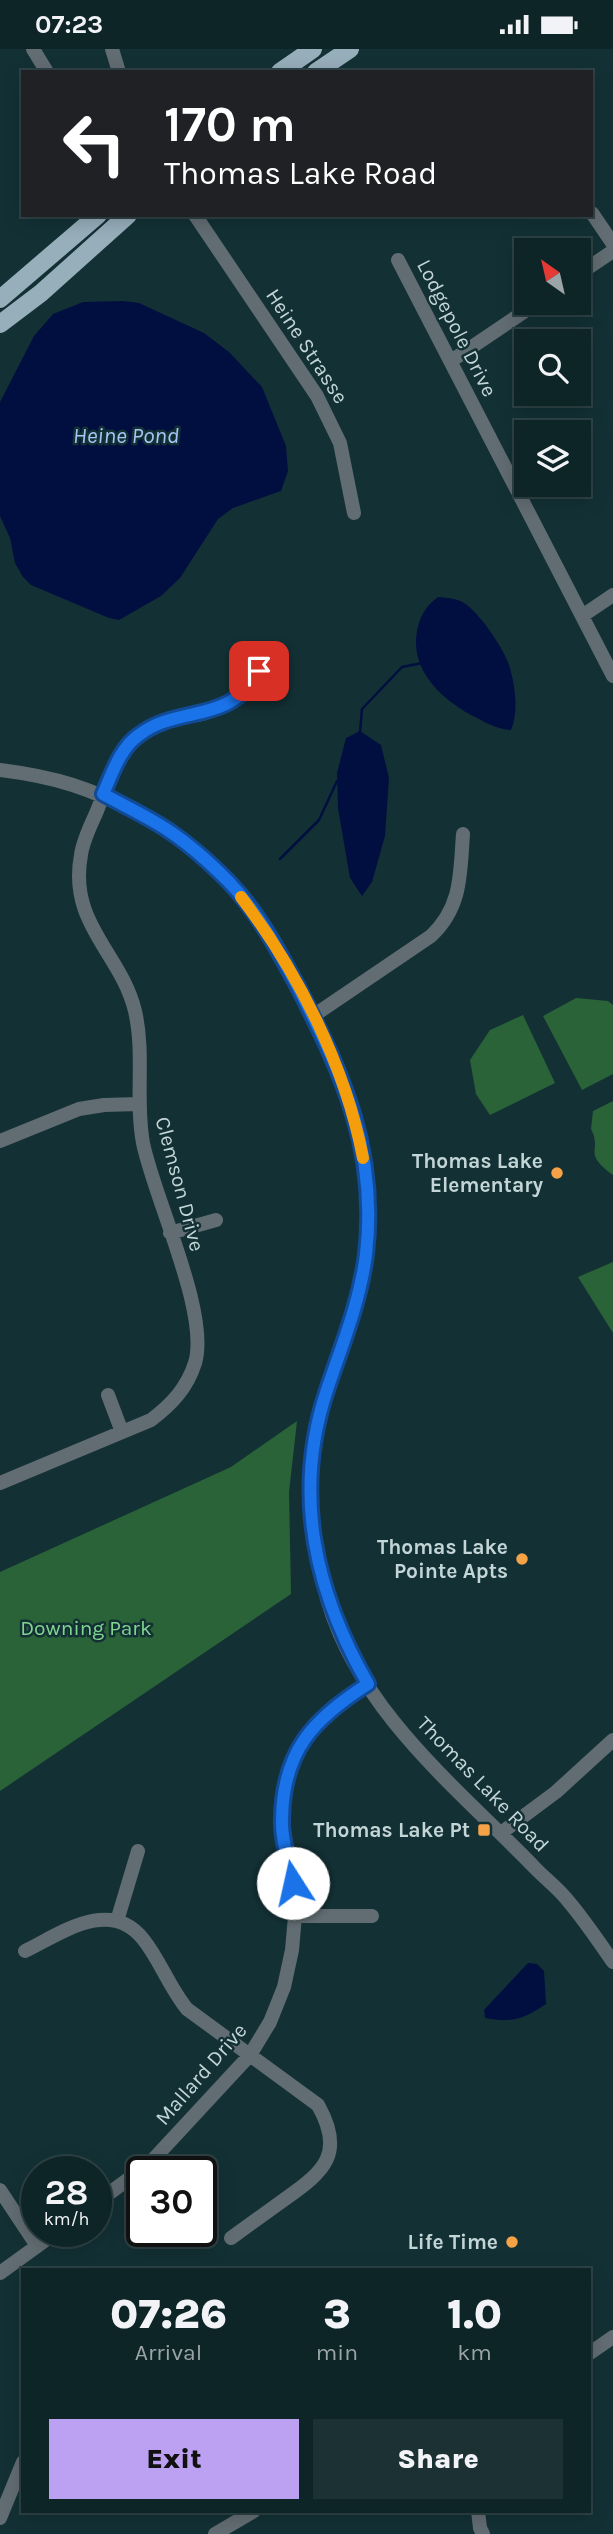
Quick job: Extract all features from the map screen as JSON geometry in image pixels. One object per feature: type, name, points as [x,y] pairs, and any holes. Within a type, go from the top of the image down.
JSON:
[{"type":"main road","points":[[284,70],[313,49]]},
{"type":"main road","points":[[319,70],[350,49]]},
{"type":"main road","points":[[0,299],[96,217]]},
{"type":"main road","points":[[0,324],[41,293],[126,217]]},
{"type":"street","points":[[33,49],[46,70]]},
{"type":"street","points":[[112,49],[118,70]]},
{"type":"street","points":[[593,214],[613,244]]},
{"type":"street","name":"Heine Strasse","points":[[196,217],[317,396],[331,422],[340,443],[354,513]]},
{"type":"street","points":[[592,265],[613,251]]},
{"type":"street","name":"Lodgepole Drive","points":[[398,260],[451,361],[514,471]]},
{"type":"street","points":[[451,361],[519,315]]},
{"type":"street","name":"Lodgepole Drive","points":[[527,497],[582,616],[613,676]]},
{"type":"street","points":[[582,616],[613,595]]},
{"type":"street","name":"Clemson Drive","points":[[0,1483],[151,1420],[171,1405],[186,1384],[196,1360],[196,1320],[143,1145],[138,1104],[138,1036],[134,1010],[127,991],[85,913],[78,887],[81,854],[119,758],[137,735],[164,720],[205,713],[228,704],[252,684],[266,659]]},
{"type":"street","name":"Thomas Lake Road","points":[[0,770],[46,776],[103,794],[172,832],[229,882],[271,937],[313,1016],[338,1068],[355,1117],[365,1168],[368,1213],[366,1252],[360,1288],[351,1325],[326,1392],[316,1433],[311,1481],[312,1524],[318,1566],[329,1607],[346,1646],[395,1724],[428,1764],[568,1901],[613,1962]]},
{"type":"street","points":[[313,1016],[431,936],[444,924],[458,895],[463,834]]},
{"type":"street","points":[[0,1141],[79,1109],[138,1104]]},
{"type":"street","points":[[170,1233],[216,1220]]},
{"type":"street","points":[[108,1395],[122,1432]]},
{"type":"street","name":"Mallard Drive","points":[[112,2191],[149,2164],[250,2055],[271,2022],[284,1987],[292,1950],[295,1916],[293,1883],[282,1820],[287,1774],[298,1748],[316,1724],[334,1706],[368,1684]]},
{"type":"street","points":[[501,1833],[556,1791],[613,1740]]},
{"type":"street","points":[[117,1921],[138,1851]]},
{"type":"street","points":[[295,1916],[372,1916]]},
{"type":"street","points":[[25,1951],[84,1922],[101,1919],[117,1921],[131,1928],[143,1939],[173,1992],[187,2009],[318,2105],[329,2124],[330,2145],[325,2164],[314,2178],[231,2238]]},
{"type":"street","points":[[0,2190],[21,2222]]},
{"type":"street","points":[[0,2273],[36,2247]]},
{"type":"street","points":[[591,2353],[613,2337]]},
{"type":"street","points":[[0,2518],[21,2467]]},
{"type":"street","points":[[215,2534],[251,2513]]},
{"type":"street","points":[[478,2513],[483,2534]]},
{"type":"green space","points":[[576,998],[608,1001],[613,1005],[613,1074],[582,1090],[543,1016]]},
{"type":"green space","points":[[523,1015],[555,1083],[490,1115],[476,1094],[470,1060],[490,1030]]},
{"type":"green space","points":[[613,1101],[613,1175],[595,1156],[591,1129],[593,1111]]},
{"type":"green space","points":[[613,1262],[613,1333],[578,1277]]},
{"type":"green space","name":"Downing Park","points":[[297,1421],[289,1492],[291,1594],[0,1791],[0,1572],[231,1467]]},
{"type":"water","name":"Heine Pond","points":[[83,302],[139,303],[204,333],[229,352],[262,387],[286,446],[288,471],[281,491],[233,508],[218,519],[180,578],[161,596],[119,620],[31,585],[15,563],[10,538],[0,516],[0,402],[34,336],[53,314]]},
{"type":"water","points":[[438,597],[464,603],[484,622],[502,650],[509,665],[514,689],[515,715],[511,730],[490,725],[458,707],[427,678],[417,652],[416,638],[422,616]]},
{"type":"water","points":[[360,731],[381,745],[389,778],[385,836],[372,882],[362,896],[350,878],[338,808],[337,773],[346,738]]},
{"type":"water","points":[[528,1963],[537,1964],[544,1971],[546,2004],[517,2019],[485,2018],[484,2010]]},
{"type":"waterway","points":[[360,732],[362,709],[402,667],[422,663]]},
{"type":"waterway","points":[[280,859],[319,820],[337,781]]},
{"type":"slow traffic","points":[[241,897],[271,937],[338,1068],[355,1117],[363,1158]]},
{"type":"place","name":"Thomas Lake Elementary","points":[[557,1173]]},
{"type":"place","name":"Thomas Lake Pointe Apts","points":[[522,1559]]},
{"type":"place","name":"Thomas Lake Pt","points":[[484,1830]]},
{"type":"place","name":"Life Time","points":[[512,2242]]},
{"type":"route","points":[[259,671],[252,684],[228,704],[205,713],[164,720],[137,735],[119,758],[103,794],[172,832],[229,882],[271,937],[338,1068],[355,1117],[365,1168],[368,1213],[362,1276],[351,1325],[326,1392],[316,1433],[311,1481],[312,1524],[318,1566],[329,1607],[346,1646],[368,1684],[334,1706],[316,1724],[298,1748],[287,1774],[282,1820],[293,1883]]}]
